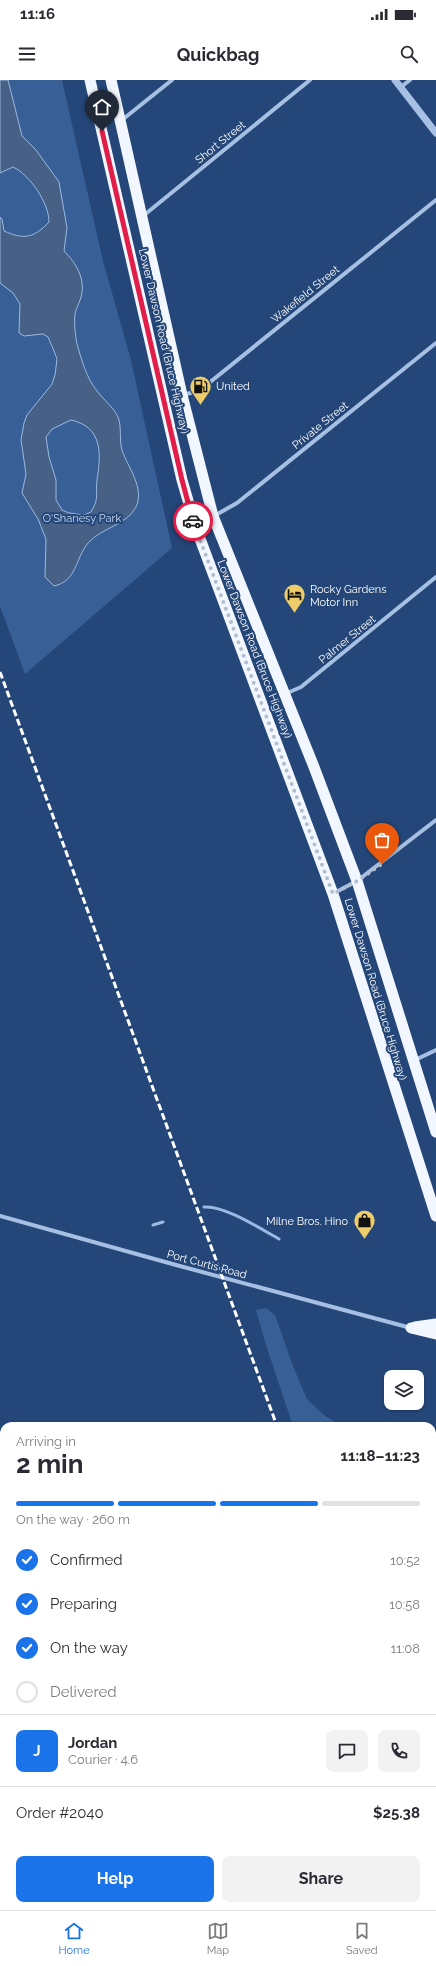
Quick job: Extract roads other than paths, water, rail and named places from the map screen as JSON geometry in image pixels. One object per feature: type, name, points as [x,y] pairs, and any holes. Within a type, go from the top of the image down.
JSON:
[{"type":"highway","name":"Lower Dawson Road (Bruce Highway)","points":[[90,80],[182,480],[196,528],[333,894],[436,1216]]},
{"type":"highway","name":"Lower Dawson Road (Bruce Highway)","points":[[111,80],[182,395],[213,516],[314,767],[357,881],[436,1132]]},
{"type":"highway","points":[[411,1328],[436,1324]]},
{"type":"highway","points":[[411,1328],[436,1334]]},
{"type":"street","points":[[121,122],[172,80]]},
{"type":"street","name":"Short Street","points":[[141,218],[310,80]]},
{"type":"street","points":[[395,80],[436,133]]},
{"type":"street","points":[[401,87],[410,80]]},
{"type":"street","name":"Wakefield Street","points":[[182,395],[199,391],[436,200]]},
{"type":"street","name":"Private Street","points":[[213,516],[237,503],[436,343]]},
{"type":"street","name":"Palmer Street","points":[[284,694],[301,687],[436,577]]},
{"type":"street","points":[[333,894],[357,881],[436,820]]},
{"type":"street","points":[[414,1060],[436,1050]]},
{"type":"street","name":"Port Curtis Road","points":[[0,1216],[411,1328]]},
{"type":"waterway","points":[[204,1207],[212,1207],[232,1214],[279,1239]]},
{"type":"waterway","points":[[153,1225],[163,1222]]},
{"type":"railway","points":[[0,672],[276,1422]]},
{"type":"place","name":"United","points":[[201,406]]},
{"type":"place","name":"Rocky Gardens Motor Inn","points":[[294,614]]},
{"type":"place","name":"Milne Bros. Hino","points":[[364,1240]]},
{"type":"park label","name":"O'Shanesy Park","points":[[82,518]]}]
